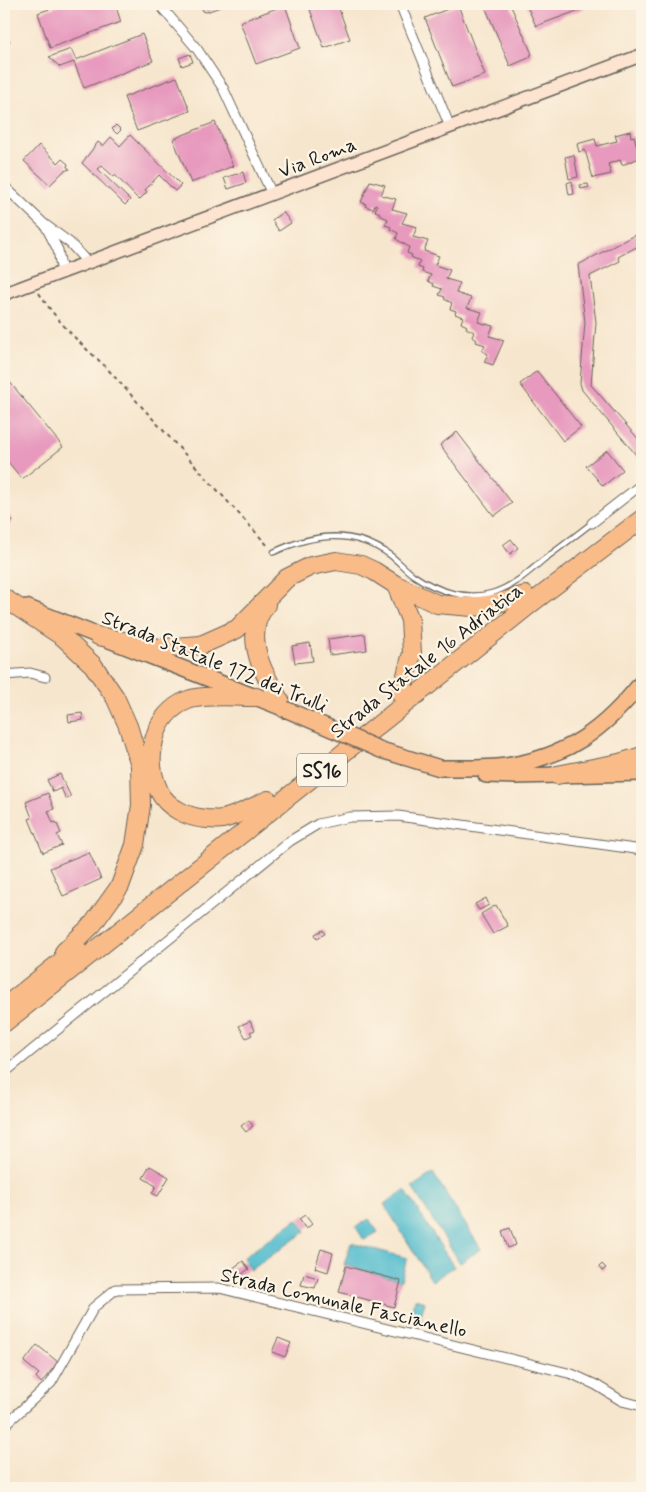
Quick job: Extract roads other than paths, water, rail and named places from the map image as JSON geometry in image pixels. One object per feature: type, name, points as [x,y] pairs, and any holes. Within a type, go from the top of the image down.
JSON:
[{"type":"highway","name":"Strada Statale 16 Adriatica","points":[[4,1007],[525,595],[642,506]]},
{"type":"highway","name":"Strada Statale 16 Adriatica","points":[[4,1023],[508,622],[642,519]]},
{"type":"highway","points":[[508,622],[642,529]]},
{"type":"highway","points":[[98,636],[160,648],[201,646],[237,629],[287,578],[311,566],[336,561],[361,565],[396,585],[438,604],[472,607],[495,604],[525,595]]},
{"type":"highway","points":[[396,585],[410,620],[412,653],[400,694]]},
{"type":"highway","points":[[272,593],[258,619],[255,642],[264,674],[285,709]]},
{"type":"highway","points":[[4,598],[63,637],[93,665],[118,704],[128,726],[140,765],[141,805],[135,845],[120,886],[92,924],[27,989]]},
{"type":"highway","points":[[257,697],[214,697],[188,700],[167,713],[153,737],[151,763],[160,792],[176,810],[198,818],[222,820],[268,800]]},
{"type":"highway","points":[[557,775],[619,763],[642,756]]},
{"type":"main road","name":"Strada Statale 172 dei Trulli","points":[[4,598],[257,697],[382,750],[440,768]]},
{"type":"main road","points":[[440,768],[504,766],[563,751],[599,729],[642,682]]},
{"type":"main road","points":[[440,768],[476,775],[516,776],[642,773]]},
{"type":"street","points":[[159,4],[197,49],[223,88],[272,194]]},
{"type":"street","points":[[400,4],[450,127]]},
{"type":"street","name":"Via Roma","points":[[4,294],[642,55]]},
{"type":"street","points":[[4,186],[44,224],[70,243],[88,263]]},
{"type":"street","points":[[44,224],[58,250],[62,273]]},
{"type":"street","points":[[592,523],[642,484]]},
{"type":"street","points":[[4,674],[30,673],[45,677]]},
{"type":"street","points":[[4,1073],[290,841],[318,824],[350,817],[398,816],[642,850]]},
{"type":"street","name":"Strada Comunale Fascianello","points":[[4,1426],[51,1383],[94,1306],[116,1289],[219,1288],[572,1374],[596,1385],[622,1401],[642,1406]]},
{"type":"lane","points":[[274,552],[311,538],[340,536],[362,541],[389,554],[412,574],[433,587],[474,596],[492,593],[516,581],[592,523]]},
{"type":"water","points":[[433,1173],[481,1249],[460,1263],[412,1187]]},
{"type":"water","points":[[405,1190],[454,1267],[432,1281],[384,1204]]},
{"type":"water","points":[[297,1219],[306,1231],[251,1270],[243,1258]]},
{"type":"water","points":[[369,1219],[378,1232],[364,1240],[356,1227]]},
{"type":"water","points":[[351,1243],[407,1258],[401,1281],[344,1265]]},
{"type":"water","points":[[415,1299],[425,1302],[420,1318],[422,1319],[421,1323],[408,1319]]}]
